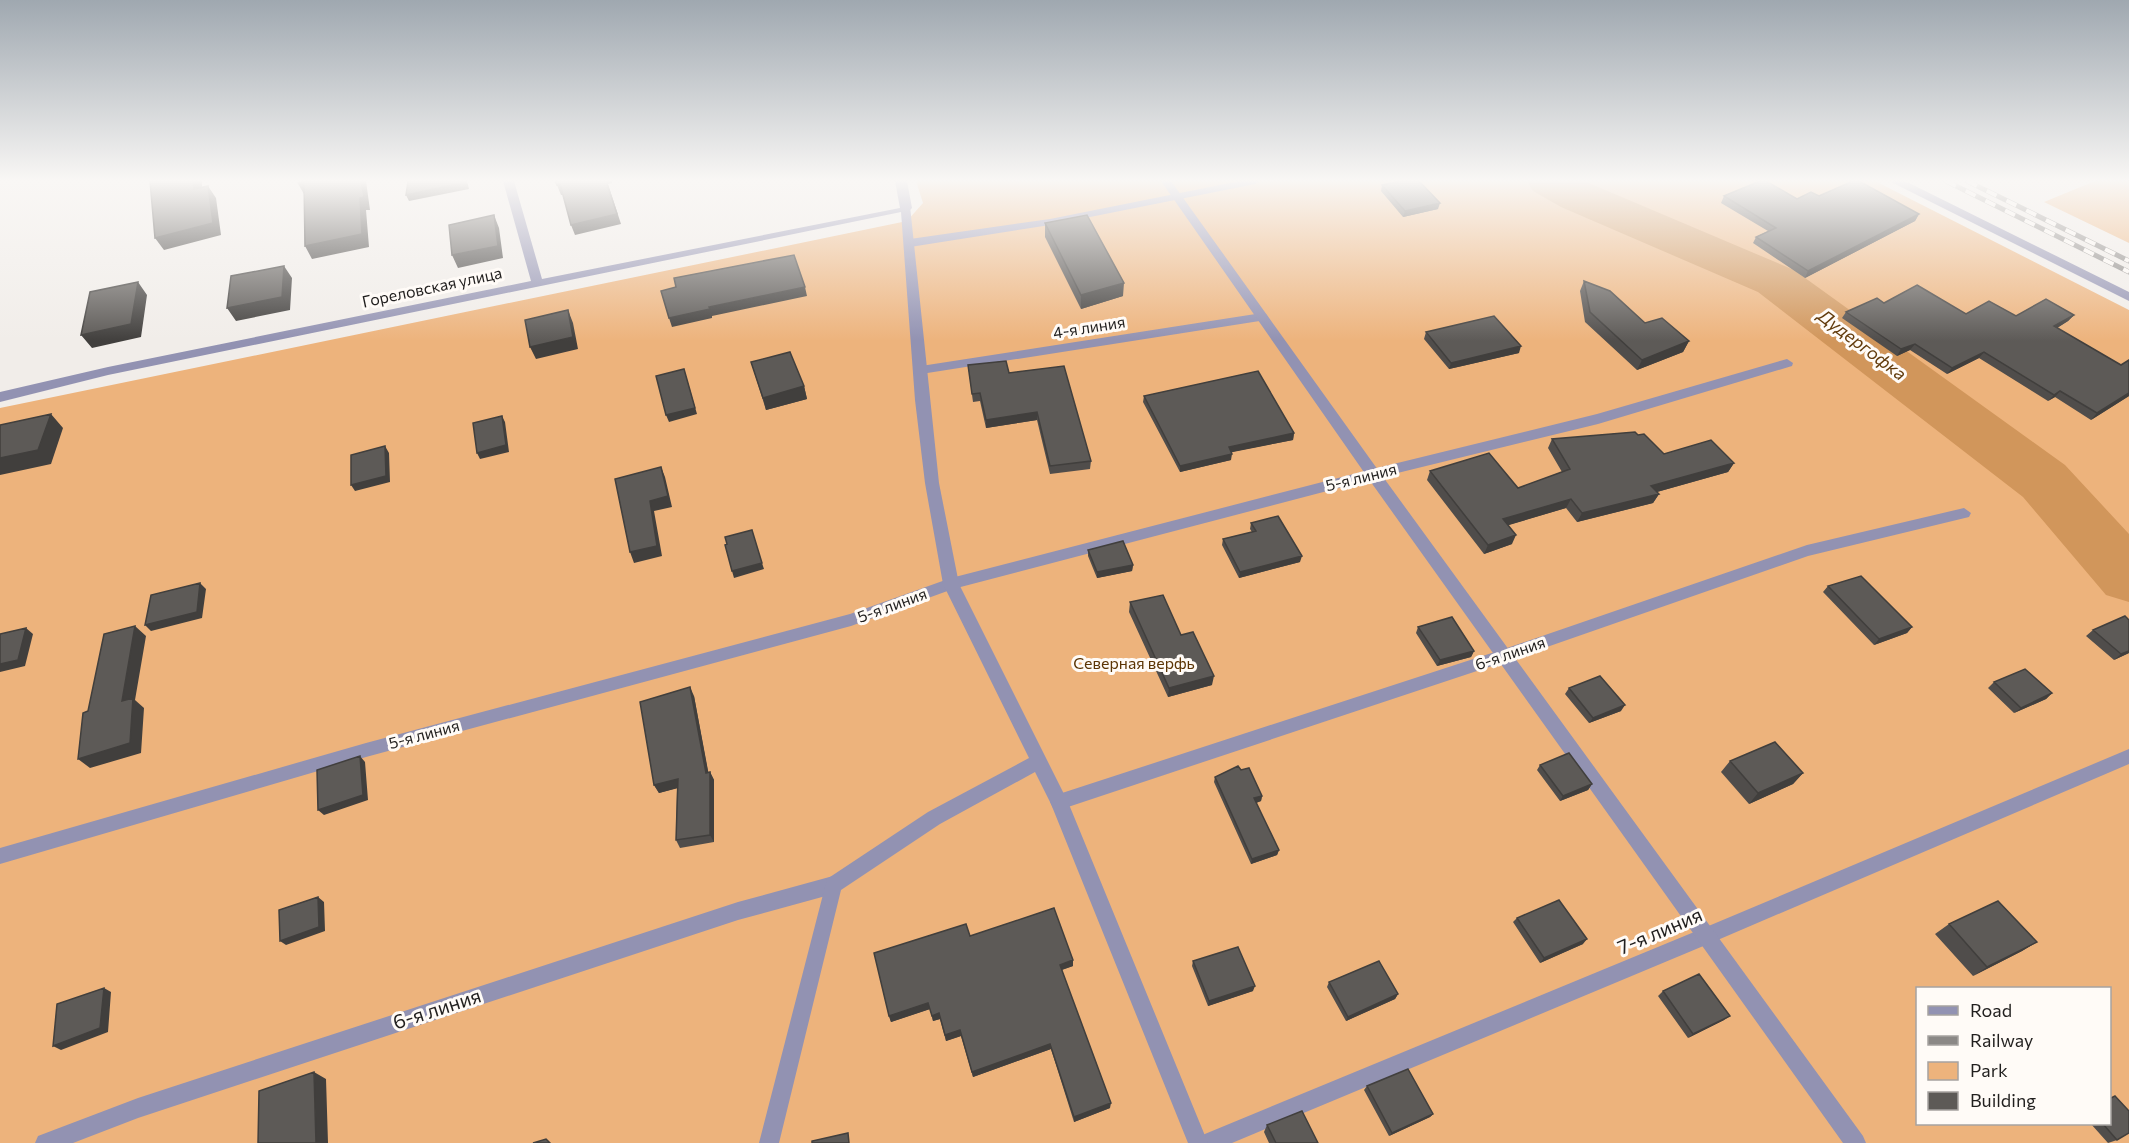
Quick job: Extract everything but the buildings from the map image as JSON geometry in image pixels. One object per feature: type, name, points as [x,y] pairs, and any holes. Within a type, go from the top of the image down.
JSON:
[{"type":"street","points":[[523,234],[537,282]]},
{"type":"street","name":"Гореловская улица","points":[[0,397],[108,371],[775,234]]},
{"type":"street","points":[[909,234],[922,400],[932,483],[951,584],[1059,802],[1198,1143]]},
{"type":"street","points":[[910,243],[968,234]]},
{"type":"street","points":[[1204,234],[1373,474],[1856,1143]]},
{"type":"street","points":[[2004,234],[2129,297]]},
{"type":"street","name":"4-я линия","points":[[921,370],[1262,317]]},
{"type":"street","name":"5-я линия","points":[[0,856],[366,750],[851,620],[951,584],[1373,474],[1598,419],[1787,363]]},
{"type":"street","name":"6-я линия","points":[[1059,802],[1504,655],[1808,551],[1964,513]]},
{"type":"street","name":"7-я линия","points":[[1207,1143],[1706,936],[2129,756]]},
{"type":"street","name":"6-я линия","points":[[45,1143],[138,1108],[738,910],[832,885],[934,818],[1039,761]]},
{"type":"street","points":[[769,1143],[832,885]]},
{"type":"green space","name":"Северная верфь","points":[[842,234],[1980,234],[2129,310],[2129,1143],[0,1143],[0,408]]},
{"type":"green space","points":[[2111,234],[2129,234],[2129,243]]},
{"type":"waterway","name":"Дудергофка","points":[[1666,234],[1776,281],[2044,481],[2129,577]]},
{"type":"railway","points":[[2053,234],[2129,272]]},
{"type":"railway","points":[[2075,234],[2129,261]]}]
